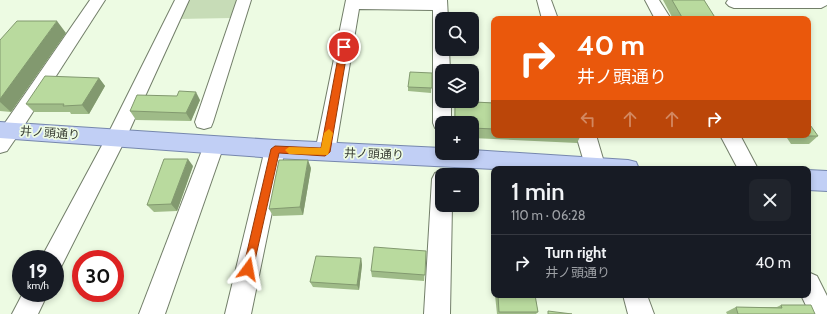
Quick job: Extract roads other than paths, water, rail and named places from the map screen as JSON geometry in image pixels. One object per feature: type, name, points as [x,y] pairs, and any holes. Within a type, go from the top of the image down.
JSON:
[{"type":"main road","name":"井ノ頭通り","points":[[4,135],[116,138],[325,152],[431,156],[444,166],[491,167]]},
{"type":"main road","points":[[811,180],[827,181]]},
{"type":"street","points":[[4,135],[19,117],[98,0]]},
{"type":"street","points":[[58,250],[116,138],[182,0]]},
{"type":"street","points":[[204,122],[244,0]]},
{"type":"street","points":[[544,0],[549,16]]},
{"type":"street","points":[[652,0],[661,16]]},
{"type":"street","points":[[325,152],[352,2],[440,2],[442,116]]},
{"type":"street","points":[[734,3],[822,4]]},
{"type":"street","points":[[587,138],[594,166]]},
{"type":"street","points":[[732,138],[746,166]]},
{"type":"street","points":[[152,314],[214,145]]},
{"type":"street","points":[[238,314],[275,149]]},
{"type":"street","points":[[437,314],[444,166]]},
{"type":"street","points":[[811,290],[824,314]]},
{"type":"street","points":[[636,298],[641,314]]},
{"type":"street","points":[[25,314],[31,302]]}]
